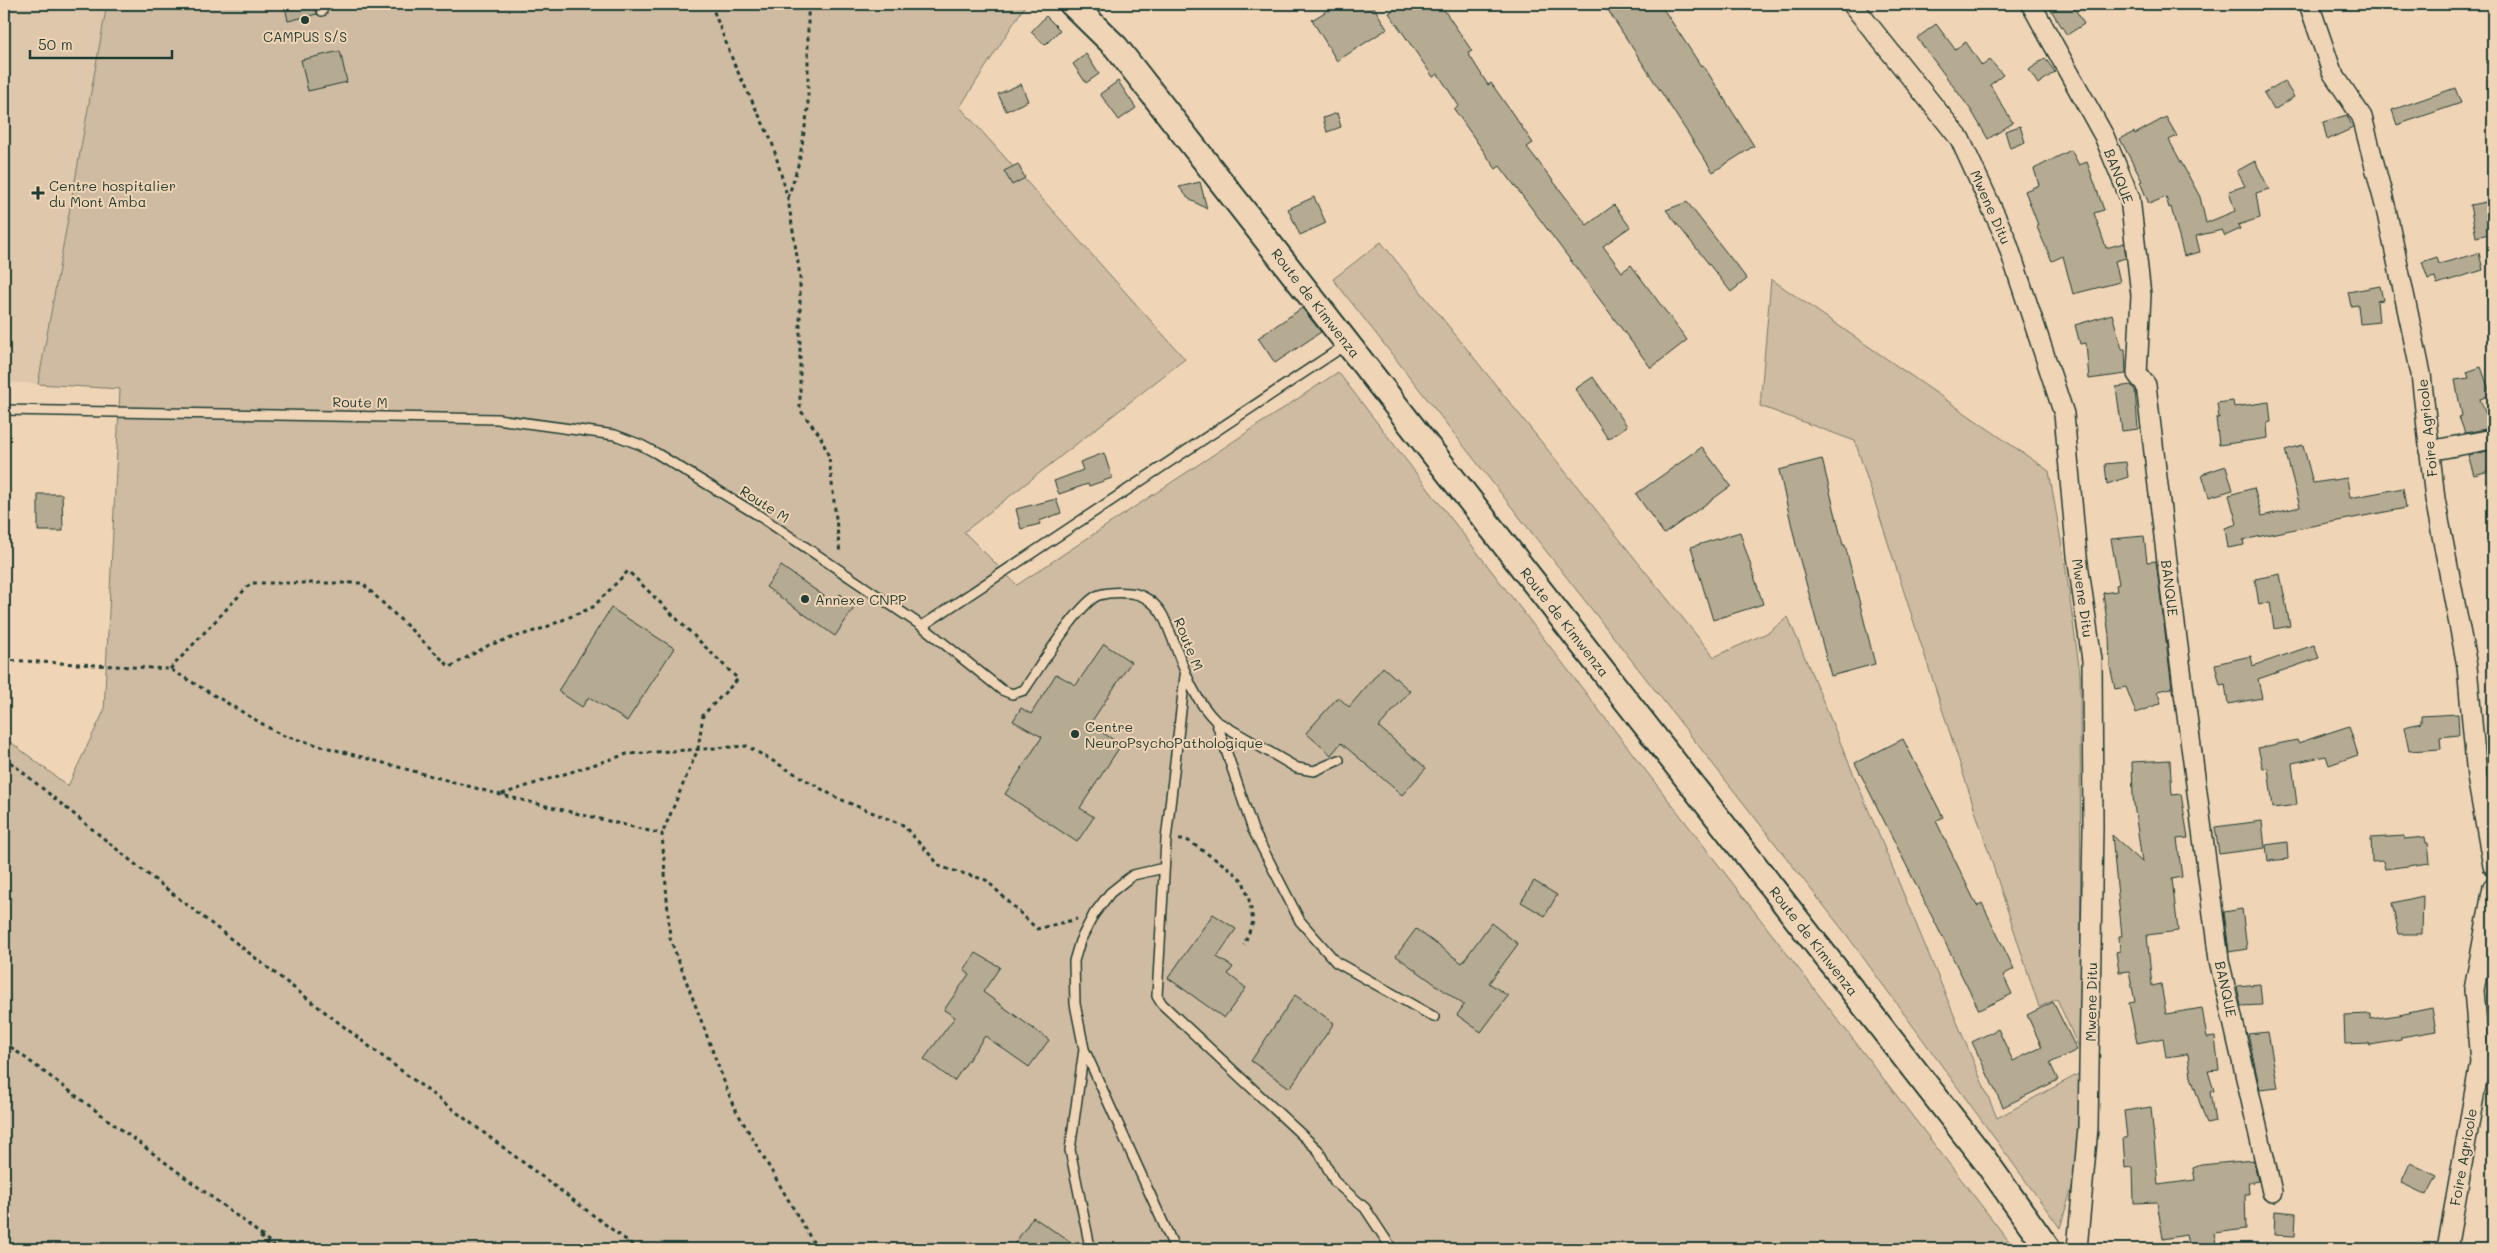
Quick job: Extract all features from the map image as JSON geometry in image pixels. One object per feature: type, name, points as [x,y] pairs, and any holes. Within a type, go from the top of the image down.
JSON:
[{"type":"street","name":"Route de Kimwenza","points":[[1072,4],[1116,47],[1984,1159],[2048,1249]]},
{"type":"street","name":"Mwene Ditu","points":[[1852,4],[1960,138],[2006,240],[2064,414],[2077,556],[2092,660],[2093,826],[2089,1099],[2077,1249]]},
{"type":"street","name":"BANQUE","points":[[2032,4],[2104,136],[2130,198],[2141,295],[2137,374],[2146,385],[2168,578],[2219,960],[2272,1192]]},
{"type":"street","name":"Foire Agricole","points":[[2309,4],[2332,72],[2362,117],[2386,209],[2421,374],[2435,499],[2467,666],[2477,777],[2493,866]]},
{"type":"street","points":[[2429,451],[2493,439]]},
{"type":"street","name":"Foire Agricole","points":[[2447,1249],[2480,1062],[2474,990],[2493,887]]},
{"type":"lane","points":[[922,626],[1347,344]]},
{"type":"lane","name":"Route M","points":[[4,410],[497,419],[615,435],[641,444],[758,516],[922,626],[1002,690],[1012,694],[1024,690],[1084,606],[1098,596],[1119,592],[1138,594],[1153,603],[1162,614],[1185,676],[1208,714],[1216,721],[1297,768],[1314,771],[1339,760]]},
{"type":"lane","points":[[1185,676],[1166,840],[1157,996],[1162,1004],[1318,1150],[1335,1182],[1365,1208],[1392,1249]]},
{"type":"lane","points":[[1216,721],[1253,830],[1300,920],[1336,962],[1434,1017]]},
{"type":"lane","points":[[1164,868],[1125,880],[1110,893],[1094,914],[1080,941],[1074,961],[1075,1004],[1084,1049],[1175,1249]]},
{"type":"lane","points":[[1084,1049],[1070,1150],[1090,1247]]},
{"type":"path","points":[[711,4],[735,66],[772,142],[788,199],[800,276],[800,410],[820,435],[829,457],[842,572]]},
{"type":"path","points":[[788,199],[799,162],[808,109],[808,15],[810,4]]},
{"type":"path","points":[[170,669],[251,583],[362,584],[450,667],[489,645],[544,628],[593,607],[628,571],[738,679],[703,715],[698,749],[662,834],[670,938],[733,1104],[817,1249]]},
{"type":"path","points":[[4,660],[170,669],[281,735],[500,794],[662,834]]},
{"type":"path","points":[[500,794],[627,754],[747,746],[837,798],[903,825],[941,867],[986,880],[1036,929],[1094,914]]},
{"type":"path","points":[[4,757],[141,869],[370,1047],[638,1249]]},
{"type":"path","points":[[1166,840],[1186,840],[1230,869],[1243,881],[1250,903],[1253,922],[1244,945]]},
{"type":"path","points":[[4,1042],[249,1224],[278,1249]]},
{"type":"path","points":[[249,1224],[272,1249]]},
{"type":"shaded area","name":"Centre hospitalier du Mont Amba","points":[[4,4],[107,4],[38,384],[4,382]]},
{"type":"shaded area","points":[[107,4],[1026,4],[960,107],[1185,359],[964,532],[1017,585],[1338,372],[2015,1249],[4,1249],[4,737],[68,786],[104,711],[120,389],[38,384]]},
{"type":"shaded area","points":[[1381,242],[1714,657],[1769,632],[1788,617],[1997,1118],[2082,1072],[2082,1055],[2057,999],[2039,1007],[1855,441],[1760,406],[1771,279],[2049,471],[2066,570],[2080,674],[2081,1011],[2085,1142],[2060,1228],[1846,934],[1333,279]]},
{"type":"building","name":"CAMPUS S/S","points":[[314,4],[317,14],[288,21],[285,6]]},
{"type":"building","points":[[1338,4],[1372,4],[1387,29],[1337,61],[1312,20]]},
{"type":"building","points":[[1402,4],[1440,4],[1472,51],[1468,53],[1488,85],[1491,83],[1533,143],[1527,147],[1587,225],[1614,205],[1630,227],[1603,246],[1622,272],[1631,265],[1687,340],[1651,368],[1500,166],[1496,169],[1454,109],[1459,106],[1438,74],[1433,77],[1389,13]]},
{"type":"building","points":[[1604,4],[1660,4],[1701,66],[1703,65],[1754,146],[1713,172]]},
{"type":"building","points":[[2047,4],[2072,4],[2084,24],[2067,35]]},
{"type":"building","points":[[1046,16],[1060,30],[1045,45],[1031,32]]},
{"type":"building","points":[[1936,24],[1955,49],[1966,42],[1982,66],[1990,60],[2003,75],[1990,85],[2013,123],[1988,139],[1971,110],[1917,38]]},
{"type":"building","points":[[340,51],[347,82],[308,91],[301,60]]},
{"type":"building","points":[[1086,54],[1099,74],[1086,83],[1073,64]]},
{"type":"building","points":[[2045,58],[2055,72],[2038,84],[2029,70]]},
{"type":"building","points":[[1118,81],[1136,108],[1119,120],[1100,94]]},
{"type":"building","points":[[2284,81],[2294,97],[2274,110],[2264,93]]},
{"type":"building","points":[[1021,84],[1028,101],[1006,111],[998,94]]},
{"type":"building","points":[[2455,88],[2461,103],[2397,125],[2392,110]]},
{"type":"building","points":[[1337,113],[1341,127],[1327,132],[1323,118]]},
{"type":"building","points":[[2347,115],[2353,128],[2327,140],[2323,122]]},
{"type":"building","points":[[2166,117],[2177,136],[2169,140],[2200,197],[2206,223],[2235,211],[2229,191],[2245,186],[2237,171],[2255,161],[2269,189],[2256,193],[2260,218],[2238,225],[2240,229],[2225,236],[2222,230],[2196,236],[2200,252],[2184,256],[2171,207],[2169,208],[2166,197],[2149,204],[2140,182],[2142,181],[2120,139],[2134,132],[2135,134]]},
{"type":"building","points":[[2020,126],[2025,142],[2010,148],[2005,131]]},
{"type":"building","points":[[2071,150],[2079,165],[2087,162],[2104,210],[2094,213],[2106,248],[2124,243],[2126,258],[2115,261],[2120,282],[2073,294],[2063,256],[2052,261],[2036,225],[2038,225],[2025,191],[2039,185],[2034,169]]},
{"type":"building","points":[[1018,164],[1025,178],[1012,185],[1004,171]]},
{"type":"building","points":[[1200,182],[1207,209],[1189,199],[1179,187]]},
{"type":"building","points":[[1314,197],[1326,223],[1300,235],[1288,209]]},
{"type":"building","points":[[2491,201],[2493,233],[2476,237],[2470,205]]},
{"type":"building","points":[[1687,202],[1747,279],[1731,292],[1666,210]]},
{"type":"building","points":[[2479,253],[2483,270],[2437,284],[2435,277],[2428,279],[2422,262],[2437,257],[2439,264]]},
{"type":"building","points":[[2380,286],[2383,300],[2377,301],[2379,322],[2360,324],[2358,305],[2351,306],[2348,292]]},
{"type":"building","points":[[1302,308],[1321,332],[1275,363],[1258,338]]},
{"type":"building","points":[[2112,314],[2122,349],[2125,349],[2126,374],[2089,379],[2086,343],[2080,344],[2075,325]]},
{"type":"building","points":[[2481,367],[2491,395],[2480,399],[2491,428],[2465,433],[2459,417],[2462,416],[2455,380],[2469,378],[2467,372]]},
{"type":"building","points":[[1593,377],[1627,426],[1608,439],[1575,389]]},
{"type":"building","points":[[2131,385],[2135,390],[2138,429],[2122,431],[2116,387]]},
{"type":"building","points":[[2233,401],[2234,407],[2269,402],[2271,422],[2267,423],[2268,438],[2219,445],[2216,418],[2219,418],[2217,403]]},
{"type":"building","points":[[2303,445],[2313,483],[2347,478],[2350,498],[2403,488],[2406,508],[2243,540],[2244,545],[2228,548],[2225,528],[2237,524],[2229,495],[2254,488],[2262,516],[2300,507],[2285,450]]},
{"type":"building","points":[[1702,447],[1731,486],[1664,534],[1636,494]]},
{"type":"building","points":[[2493,450],[2493,470],[2474,475],[2468,455]]},
{"type":"building","points":[[1104,453],[1112,478],[1059,494],[1054,481],[1083,470],[1080,462]]},
{"type":"building","points":[[1822,459],[1875,664],[1831,676],[1797,549],[1779,470]]},
{"type":"building","points":[[2126,462],[2128,477],[2107,484],[2105,464]]},
{"type":"building","points":[[2226,466],[2233,490],[2209,497],[2202,474]]},
{"type":"building","points":[[38,494],[62,494],[63,531],[38,531]]},
{"type":"building","points":[[1056,499],[1061,513],[1039,521],[1040,524],[1021,529],[1016,509]]},
{"type":"building","points":[[1740,532],[1763,604],[1713,620],[1691,547]]},
{"type":"building","points":[[2144,536],[2147,562],[2156,561],[2172,688],[2157,691],[2161,703],[2136,713],[2126,687],[2115,689],[2110,666],[2109,635],[2103,593],[2117,591],[2116,585],[2119,584],[2111,539]]},
{"type":"building","name":"Annexe CNPP","points":[[781,566],[834,603],[840,594],[856,605],[835,636],[766,587]]},
{"type":"building","points":[[2280,574],[2290,626],[2274,629],[2270,602],[2259,605],[2255,579]]},
{"type":"building","points":[[611,608],[674,648],[627,721],[589,697],[582,707],[558,691]]},
{"type":"building","name":"Centre NeuroPsychoPathologique","points":[[1104,644],[1131,662],[1090,724],[1121,745],[1080,808],[1094,817],[1077,842],[1005,794],[1042,737],[1013,721],[1021,708],[1031,714],[1056,674],[1076,685]]},
{"type":"building","points":[[2314,645],[2319,658],[2258,679],[2262,698],[2228,704],[2225,684],[2220,685],[2215,664],[2251,656],[2253,666]]},
{"type":"building","points":[[1383,667],[1410,691],[1379,727],[1426,768],[1402,795],[1341,743],[1331,755],[1306,733],[1338,697],[1349,707]]},
{"type":"building","points":[[2458,714],[2459,735],[2440,737],[2441,749],[2409,751],[2404,727],[2421,723],[2421,716]]},
{"type":"building","points":[[2349,726],[2358,755],[2329,765],[2326,756],[2292,763],[2297,805],[2273,808],[2268,768],[2263,769],[2258,748],[2297,740],[2298,743]]},
{"type":"building","points":[[1903,739],[1943,817],[1936,821],[1977,906],[1982,903],[2014,969],[2003,975],[2012,994],[1979,1010],[1855,763]]},
{"type":"building","points":[[2170,760],[2172,795],[2181,794],[2188,838],[2177,839],[2182,877],[2172,879],[2178,931],[2147,935],[2152,986],[2161,984],[2166,1014],[2202,1008],[2207,1038],[2215,1037],[2219,1070],[2208,1071],[2214,1091],[2210,1092],[2215,1122],[2207,1124],[2191,1077],[2188,1054],[2166,1057],[2163,1038],[2137,1043],[2129,1003],[2135,1002],[2129,971],[2119,972],[2116,952],[2120,951],[2119,936],[2122,936],[2112,835],[2142,862],[2133,797],[2132,762]]},
{"type":"building","points":[[2262,821],[2265,848],[2219,854],[2215,827]]},
{"type":"building","points":[[2404,836],[2404,839],[2425,837],[2426,843],[2428,843],[2430,863],[2385,869],[2383,861],[2372,862],[2371,838]]},
{"type":"building","points":[[2287,842],[2288,859],[2268,861],[2266,845]]},
{"type":"building","points":[[1534,881],[1557,895],[1545,916],[1521,902]]},
{"type":"building","points":[[2423,896],[2422,934],[2399,934],[2392,903]]},
{"type":"building","points":[[2242,909],[2247,949],[2229,952],[2224,912]]},
{"type":"building","points":[[1213,914],[1236,929],[1217,957],[1233,967],[1228,974],[1246,988],[1224,1018],[1168,978]]},
{"type":"building","points":[[1491,923],[1518,944],[1489,983],[1508,996],[1481,1032],[1457,1015],[1464,1005],[1396,956],[1416,929],[1462,963]]},
{"type":"building","points":[[976,953],[1000,967],[983,992],[1049,1040],[1029,1067],[985,1036],[954,1081],[924,1059],[955,1017],[944,1010],[969,974],[964,970]]},
{"type":"building","points":[[2260,984],[2262,1005],[2241,1006],[2237,986]]},
{"type":"building","points":[[1295,995],[1334,1023],[1290,1088],[1251,1061]]},
{"type":"building","points":[[2053,1002],[2077,1050],[2050,1063],[2058,1080],[2003,1107],[1972,1042],[1998,1029],[2013,1061],[2042,1047],[2027,1015]]},
{"type":"building","points":[[2432,1008],[2436,1031],[2401,1037],[2401,1040],[2370,1045],[2369,1043],[2345,1044],[2344,1015],[2370,1014],[2370,1019]]},
{"type":"building","points":[[2268,1032],[2278,1088],[2260,1090],[2248,1034]]},
{"type":"building","points":[[2151,1107],[2158,1185],[2195,1180],[2193,1168],[2201,1165],[2253,1160],[2258,1181],[2248,1183],[2249,1194],[2245,1194],[2246,1229],[2214,1233],[2217,1249],[2189,1249],[2186,1235],[2163,1239],[2157,1202],[2134,1203],[2133,1167],[2125,1168],[2123,1138],[2127,1138],[2124,1111]]},
{"type":"building","points":[[2410,1163],[2437,1176],[2427,1195],[2401,1183]]},
{"type":"building","points":[[2275,1211],[2296,1213],[2295,1236],[2274,1235]]},
{"type":"building","points":[[1033,1217],[1081,1249],[1011,1249]]},
{"type":"place","name":"CAMPUS S/S","points":[[305,20]]},
{"type":"place","name":"Centre hospitalier du Mont Amba","points":[[38,193]]},
{"type":"place","name":"Annexe CNPP","points":[[805,599]]},
{"type":"place","name":"Centre NeuroPsychoPathologique","points":[[1075,734]]}]
